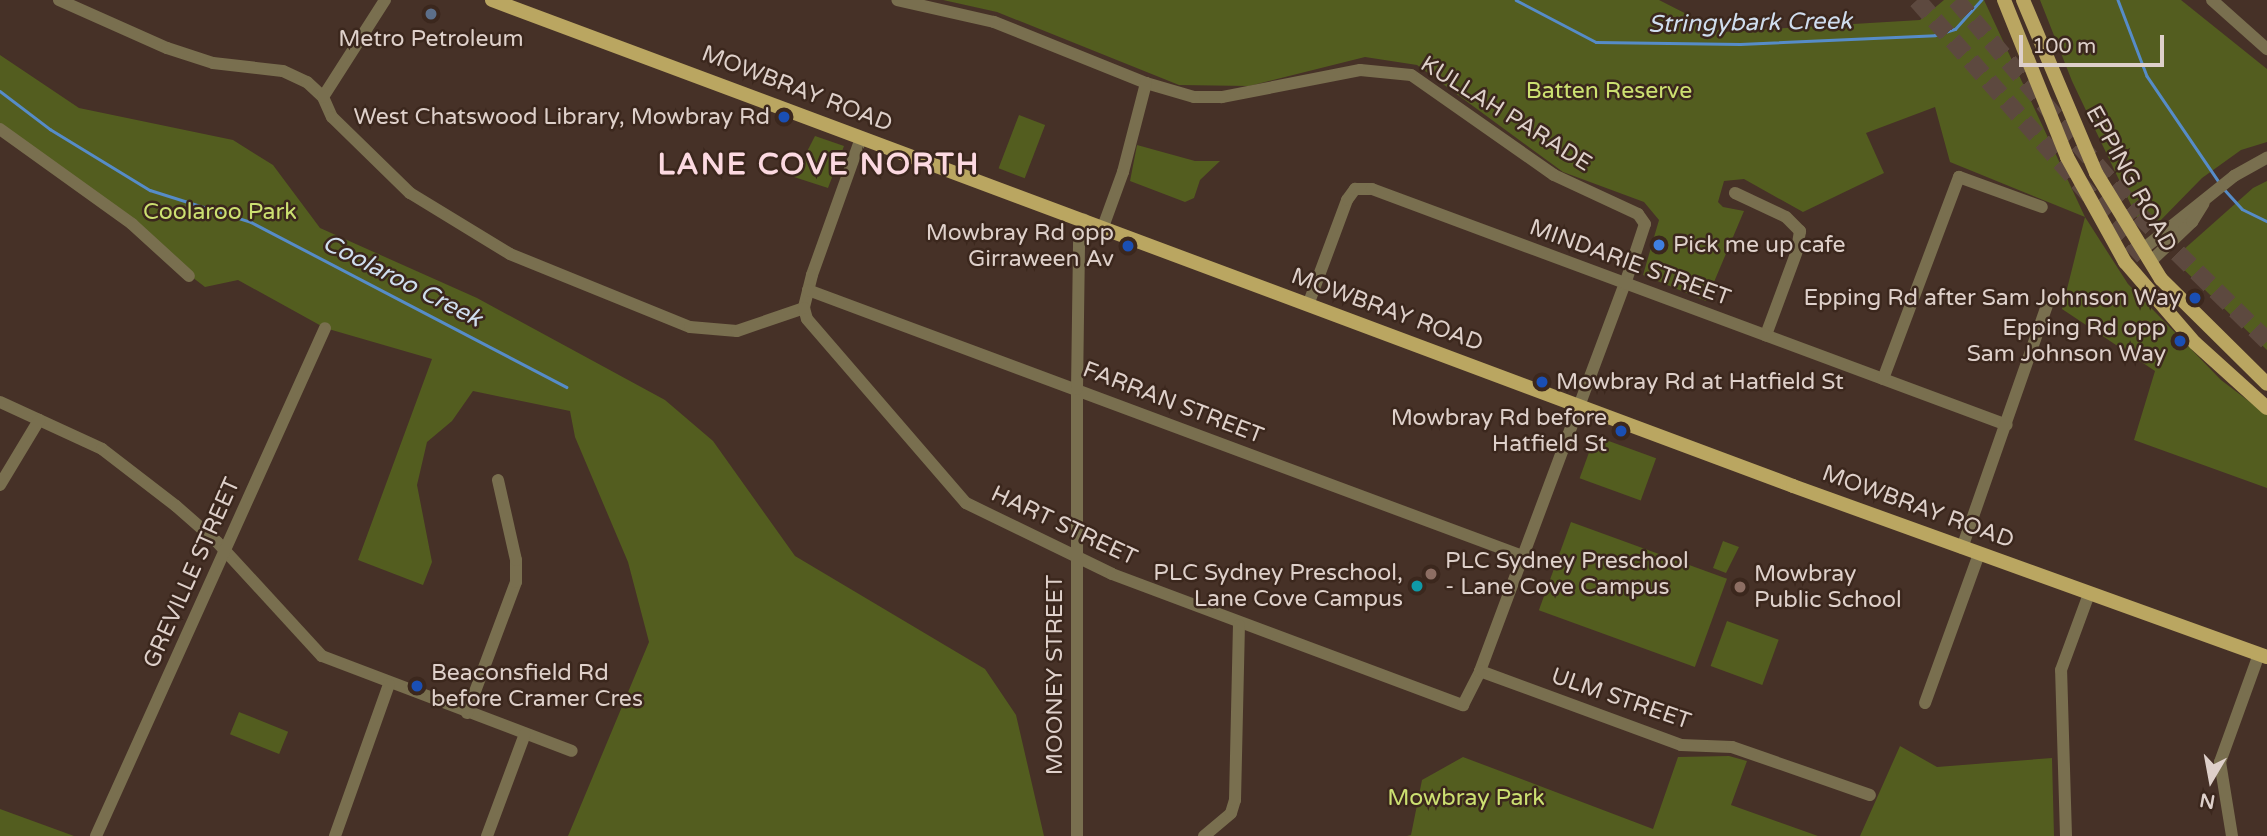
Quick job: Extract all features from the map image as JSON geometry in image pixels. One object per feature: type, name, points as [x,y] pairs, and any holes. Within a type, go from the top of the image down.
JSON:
[{"type":"main road","name":"MOWBRAY ROAD","points":[[492,0],[1962,548],[2263,656]]},
{"type":"main road","name":"EPPING ROAD","points":[[2004,0],[2067,157],[2125,262],[2221,370],[2267,408]]},
{"type":"main road","name":"EPPING ROAD","points":[[2023,0],[2096,173],[2146,255],[2205,327],[2267,384]]},
{"type":"main road","points":[[2125,262],[2146,255]]},
{"type":"main road","points":[[2134,275],[2146,255]]},
{"type":"street","points":[[60,0],[167,48],[213,63],[283,71],[307,82],[323,97],[332,117],[411,193],[510,254],[690,327],[737,331],[804,307],[861,138]]},
{"type":"street","points":[[323,97],[386,0]]},
{"type":"street","points":[[897,0],[994,22],[1146,83],[1123,172],[1103,228]]},
{"type":"street","points":[[2212,0],[2267,49]]},
{"type":"street","name":"KULLAH PARADE","points":[[1146,83],[1194,97],[1222,97],[1360,70],[1411,75],[1554,176],[1638,214],[1645,224],[1480,671],[1463,705]]},
{"type":"street","points":[[0,129],[121,216],[190,276]]},
{"type":"street","points":[[2146,255],[2192,222],[2206,199],[2234,176],[2267,158]]},
{"type":"street","points":[[1883,379],[1959,177],[2042,207]]},
{"type":"street","name":"MINDARIE STREET","points":[[1308,305],[1355,189],[1372,189],[2007,425]]},
{"type":"street","points":[[1735,193],[1786,217],[1800,231],[1797,251],[1766,335]]},
{"type":"street","name":"MOONEY STREET","points":[[1078,835],[1075,557],[1079,244],[1084,220]]},
{"type":"street","name":"FARRAN STREET","points":[[808,290],[1522,556]]},
{"type":"street","points":[[1962,548],[2049,300]]},
{"type":"street","name":"HART STREET","points":[[804,307],[821,336],[966,503],[1075,557],[1239,625],[1463,705]]},
{"type":"street","name":"GREVILLE STREET","points":[[96,836],[325,328]]},
{"type":"street","points":[[0,402],[114,457],[225,551],[313,649],[332,662],[572,751]]},
{"type":"street","points":[[0,485],[39,420]]},
{"type":"street","points":[[467,713],[516,582],[516,561],[498,480]]},
{"type":"street","points":[[1924,703],[1979,554]]},
{"type":"street","points":[[2066,836],[2061,670],[2089,594]]},
{"type":"street","points":[[1204,836],[1231,813],[1235,800],[1239,625]]},
{"type":"street","points":[[2232,836],[2220,762],[2263,656]]},
{"type":"street","name":"ULM STREET","points":[[1480,671],[1681,745],[1732,747],[1870,795]]},
{"type":"street","points":[[335,836],[389,684]]},
{"type":"street","points":[[487,836],[525,734]]},
{"type":"green space","name":"Batten Reserve","points":[[943,0],[1659,0],[1722,32],[1920,20],[1944,0],[1984,0],[2085,217],[1950,162],[1935,107],[1866,133],[1884,173],[1803,212],[1744,179],[1724,181],[1718,202],[1723,207],[1744,211],[1706,301],[1643,275],[1659,220],[1644,202],[1563,172],[1417,65],[1365,57],[1249,86],[1179,85],[997,12]]},
{"type":"green space","points":[[2040,0],[2181,0],[2267,69],[2267,142],[2241,150],[2202,178],[2157,224],[2141,226],[2072,81]]},
{"type":"green space","name":"Coolaroo Park","points":[[0,55],[79,108],[233,140],[273,165],[320,228],[477,298],[665,400],[713,441],[795,556],[985,669],[1016,715],[1044,836],[568,836],[649,642],[628,562],[575,437],[570,411],[473,391],[452,421],[427,442],[417,485],[432,562],[423,585],[358,560],[432,359],[325,328],[238,280],[205,287],[0,129]]},
{"type":"green space","points":[[1019,115],[1045,125],[1025,178],[999,168]]},
{"type":"green space","points":[[815,136],[844,146],[828,188],[794,177]]},
{"type":"green space","points":[[1137,145],[1195,161],[1220,161],[1200,180],[1194,198],[1185,202],[1130,181]]},
{"type":"green space","points":[[2267,181],[2267,350],[2173,259],[2253,188]]},
{"type":"green space","points":[[2085,217],[2128,284],[2221,380],[2267,415],[2267,488],[2134,440],[2155,371],[2062,309]]},
{"type":"green space","points":[[1595,436],[1656,458],[1641,501],[1580,478]]},
{"type":"green space","points":[[1571,522],[1727,579],[1695,667],[1539,610]]},
{"type":"green space","points":[[1723,541],[1739,547],[1726,573],[1713,568]]},
{"type":"green space","points":[[1727,621],[1779,640],[1762,685],[1711,666]]},
{"type":"green space","points":[[239,712],[288,732],[279,754],[230,734]]},
{"type":"green space","points":[[1900,746],[1937,767],[2052,758],[2054,836],[1860,836]]},
{"type":"green space","name":"Mowbray Park","points":[[1729,756],[1747,761],[1731,805],[1818,836],[1407,836],[1411,835],[1422,780],[1463,757],[1653,829],[1678,757]]},
{"type":"green space","points":[[0,809],[74,836],[0,836]]},
{"type":"waterway","name":"Stringybark Creek","points":[[1516,0],[1596,42],[1740,44],[1935,35],[1955,29],[1981,0]]},
{"type":"waterway","name":"Stringybark Creek","points":[[2118,0],[2147,76],[2219,182]]},
{"type":"waterway","name":"Coolaroo Creek","points":[[0,91],[50,129],[150,190],[251,222],[567,387]]},
{"type":"waterway","name":"Stringybark Creek","points":[[2225,190],[2242,209],[2267,221]]},
{"type":"tunnel","points":[[1917,0],[2147,260]]},
{"type":"tunnel","points":[[1956,0],[2139,215],[2267,341]]},
{"type":"place","name":"Metro Petroleum","points":[[431,14]]},
{"type":"place","name":"West Chatswood Library, Mowbray Rd","points":[[784,117]]},
{"type":"place","name":"Pick me up cafe","points":[[1659,245]]},
{"type":"place","name":"Mowbray Rd opp Girraween Av","points":[[1128,246]]},
{"type":"place","name":"Epping Rd after Sam Johnson Way","points":[[2195,298]]},
{"type":"place","name":"Epping Rd opp Sam Johnson Way","points":[[2180,341]]},
{"type":"place","name":"Mowbray Rd at Hatfield St","points":[[1542,382]]},
{"type":"place","name":"Mowbray Rd before Hatfield St","points":[[1621,431]]},
{"type":"place","name":"PLC Sydney Preschool - Lane Cove Campus","points":[[1431,574]]},
{"type":"place","name":"PLC Sydney Preschool, Lane Cove Campus","points":[[1417,586]]},
{"type":"place","name":"Mowbray Public School","points":[[1740,587]]},
{"type":"place","name":"Beaconsfield Rd before Cramer Cres","points":[[417,686]]},
{"type":"district","name":"LANE COVE NORTH","points":[[819,165]]}]
